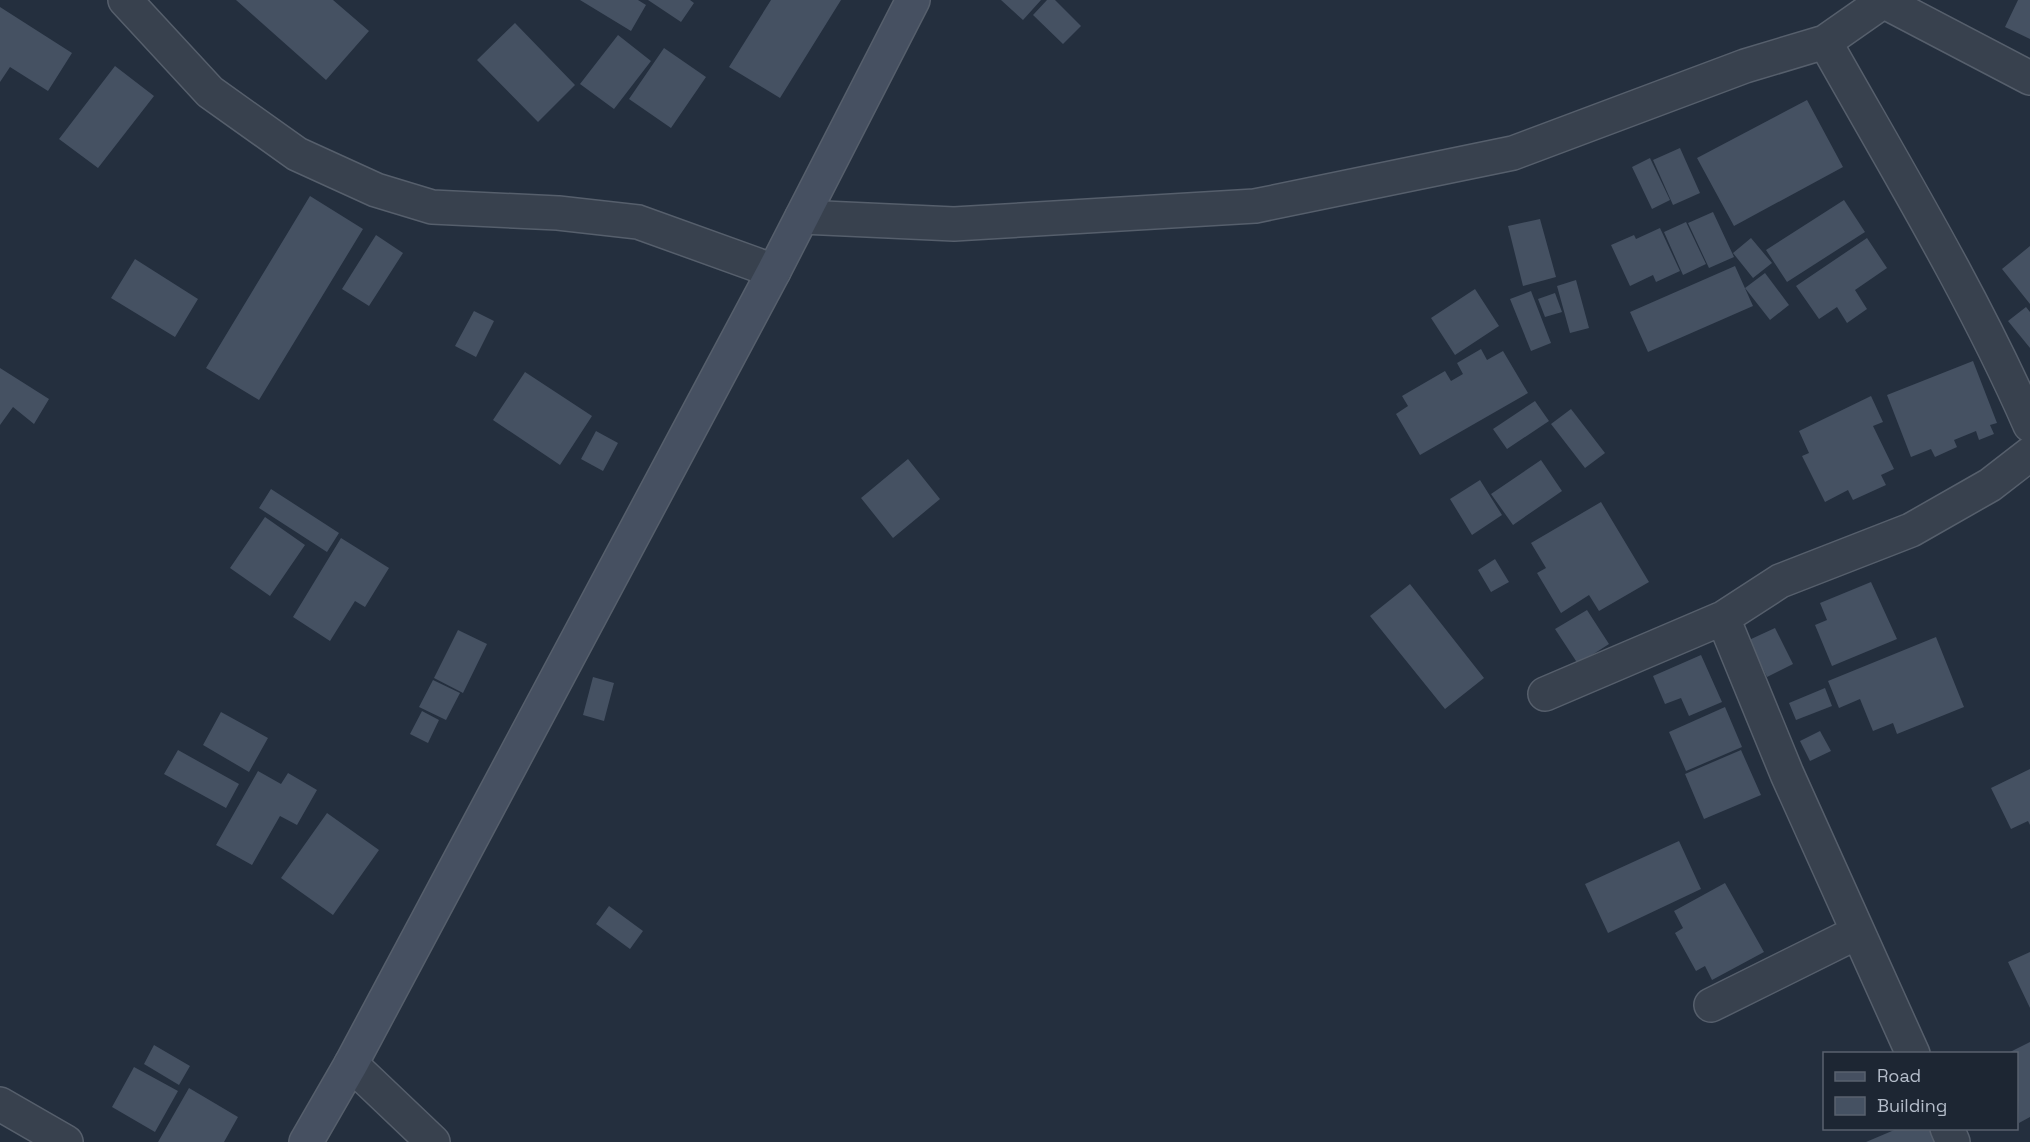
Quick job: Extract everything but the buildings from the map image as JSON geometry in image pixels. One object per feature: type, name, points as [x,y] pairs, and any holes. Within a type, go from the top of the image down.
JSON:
[{"type":"street","points":[[125,0],[210,92],[297,154],[376,190],[432,207],[547,212],[638,222],[774,271]]},
{"type":"street","points":[[306,1142],[351,1064],[774,271],[913,0]]},
{"type":"street","points":[[802,217],[954,224],[1255,206],[1513,153],[1745,66],[1825,42],[1883,1],[2030,78]]},
{"type":"street","points":[[1825,42],[1964,290],[2009,376],[2030,425]]},
{"type":"street","points":[[1545,694],[1724,618],[1780,581],[1911,530],[1990,485],[2030,454]]},
{"type":"street","points":[[1724,618],[1787,774],[1913,1052]]},
{"type":"street","points":[[1711,1005],[1858,932]]},
{"type":"street","points":[[351,1064],[433,1142]]},
{"type":"street","points":[[0,1104],[66,1142]]}]
